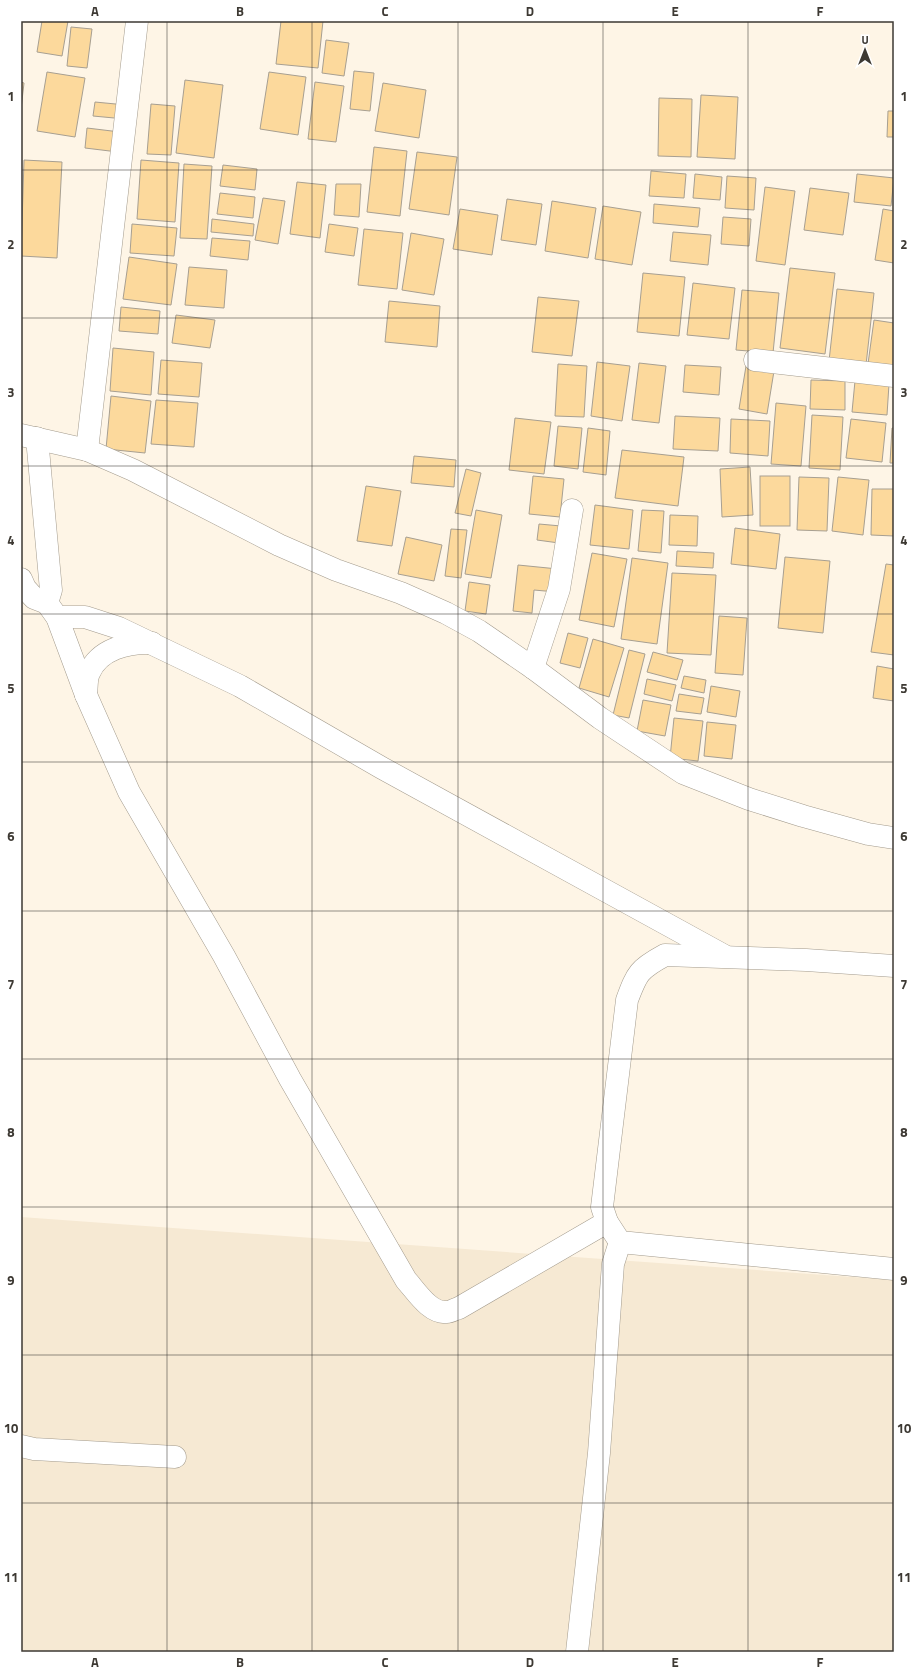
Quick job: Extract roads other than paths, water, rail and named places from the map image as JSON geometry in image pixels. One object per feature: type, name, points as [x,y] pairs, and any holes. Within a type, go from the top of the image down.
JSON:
[{"type":"street","points":[[87,450],[137,21]]},
{"type":"street","points":[[755,360],[894,376]]},
{"type":"street","points":[[607,1222],[459,1308],[446,1312],[432,1308],[406,1280],[290,1079],[224,956],[129,792],[86,695],[52,610],[51,590],[29,437],[87,450],[133,470],[279,545],[336,570],[401,593],[446,613],[479,631],[533,668],[600,718],[683,773],[749,799],[803,816],[868,834],[894,838]]},
{"type":"street","points":[[533,668],[559,590],[572,510]]},
{"type":"street","points":[[21,579],[25,588],[34,598],[52,610],[85,617],[119,628],[240,686],[382,768],[727,957]]},
{"type":"street","points":[[86,695],[88,674],[94,664],[103,655],[120,647],[138,643],[153,643]]},
{"type":"street","points":[[620,1242],[607,1222],[602,1208],[627,1000],[635,978],[647,964],[665,955],[806,960],[894,966]]},
{"type":"street","points":[[620,1242],[894,1269]]},
{"type":"street","points":[[577,1652],[599,1453],[613,1264],[620,1242]]},
{"type":"street","points":[[21,1446],[34,1449],[175,1457]]}]
